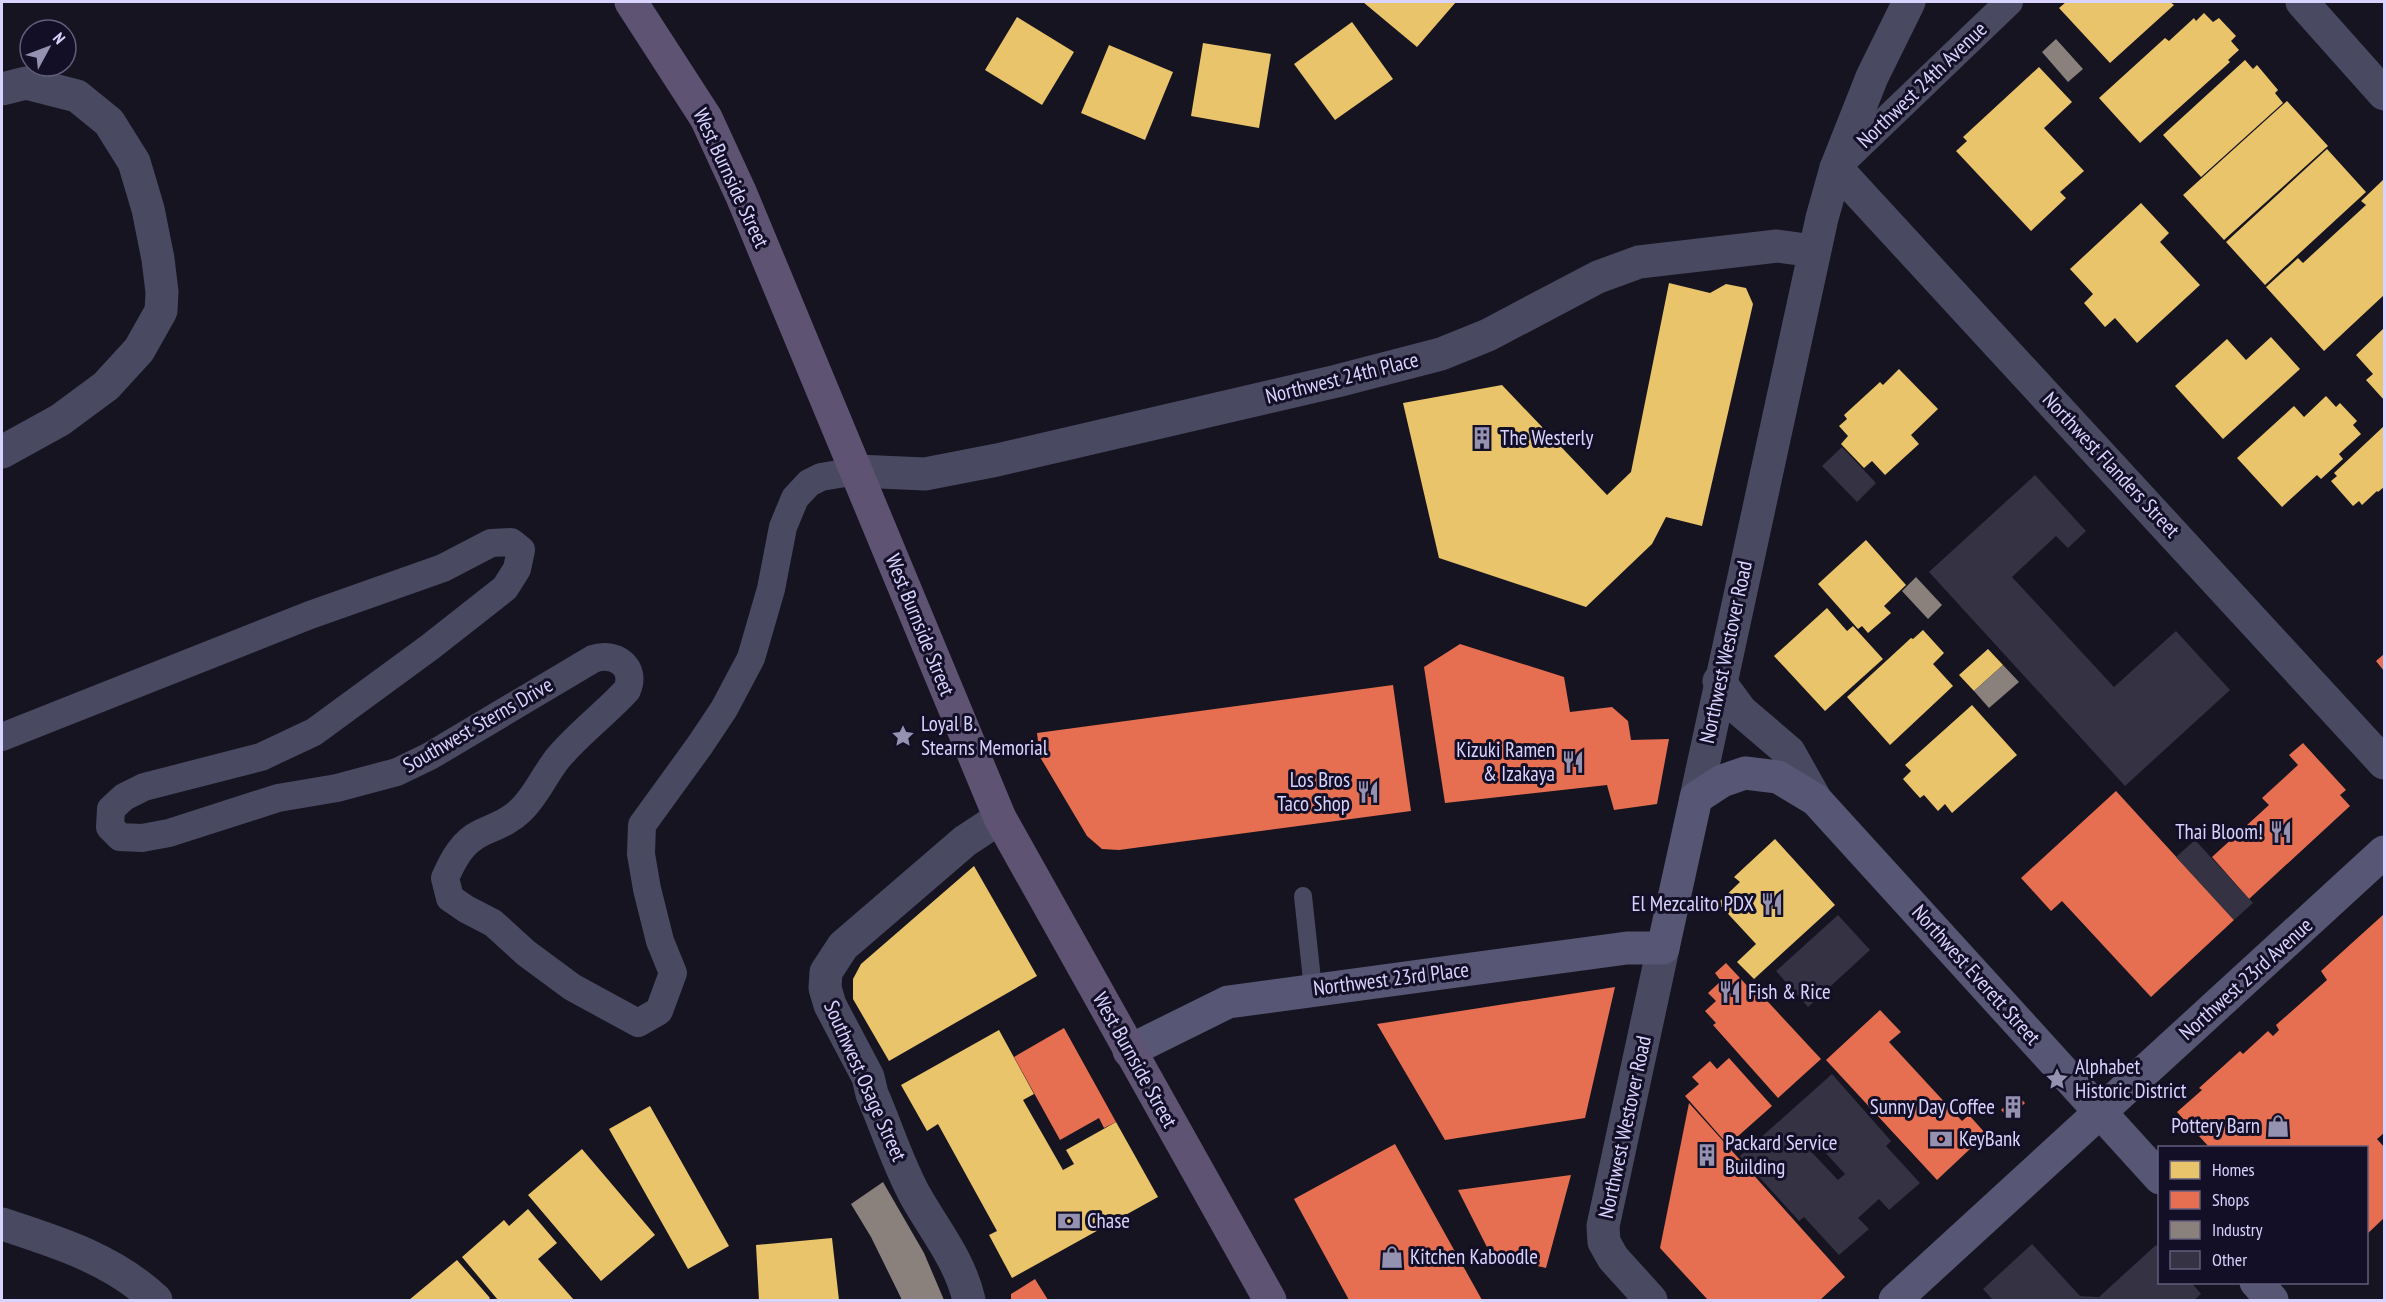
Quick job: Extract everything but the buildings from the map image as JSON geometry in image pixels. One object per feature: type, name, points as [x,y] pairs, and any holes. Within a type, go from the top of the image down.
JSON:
[{"type":"main road","name":"West Burnside Street","points":[[631,2],[706,118],[741,194],[1000,818],[1270,1300]]},
{"type":"main road","name":"Northwest Everett Street","points":[[1696,798],[1722,781],[1744,773],[1778,777],[1816,800],[2158,1176]]},
{"type":"main road","name":"Northwest Westover Road","points":[[1663,948],[1696,798]]},
{"type":"main road","name":"Northwest 23rd Avenue","points":[[1895,1300],[2385,852]]},
{"type":"main road","name":"Northwest 23rd Place","points":[[1130,1051],[1228,1002],[1627,948],[1663,948]]},
{"type":"main road","points":[[2258,1284],[2272,1300]]},
{"type":"street","name":"Northwest Westover Road","points":[[1696,798],[1719,681],[1814,251],[1836,168],[1872,77],[1909,2]]},
{"type":"street","name":"Northwest 24th Avenue","points":[[1836,168],[2009,2]]},
{"type":"street","points":[[2302,2],[2385,93]]},
{"type":"street","points":[[2,89],[26,83],[77,96],[109,123],[134,162],[148,209],[162,292],[160,311],[139,350],[106,386],[60,420],[2,453]]},
{"type":"street","name":"Northwest Flanders Street","points":[[1836,168],[2385,763]]},
{"type":"street","name":"Northwest 24th Place","points":[[856,471],[925,474],[997,460],[1337,381],[1464,346],[1598,277],[1639,262],[1777,246],[1814,251]]},
{"type":"street","name":"Southwest Sterns Drive","points":[[2,737],[300,619],[443,568],[491,543],[511,542],[521,550],[517,569],[505,588],[430,647],[314,732],[261,757],[144,787],[124,797],[111,809],[110,826],[120,837],[142,838],[169,834],[278,798],[337,788],[397,772],[430,756],[593,659],[602,656],[618,659],[625,664],[630,673],[627,690],[560,756],[522,810],[502,825],[480,833],[463,845],[445,878],[450,898],[492,923],[526,953],[572,987],[638,1023],[659,1011],[674,973],[660,941],[647,890],[641,854],[642,825],[724,709],[751,658],[771,589],[783,527],[795,498],[809,483],[821,477],[856,471]]},
{"type":"street","name":"Northwest Everett Street","points":[[1719,681],[1741,711],[1789,752],[1816,800]]},
{"type":"street","name":"Southwest Osage Street","points":[[969,1300],[965,1281],[954,1257],[915,1196],[872,1094],[868,1077],[830,1005],[825,988],[826,972],[843,946],[965,841],[1000,818]]},
{"type":"street","name":"Northwest Westover Road","points":[[1651,1300],[1613,1258],[1604,1242],[1603,1226],[1663,948]]},
{"type":"street","points":[[2,1224],[78,1250],[114,1268],[156,1300]]},
{"type":"lane","points":[[1303,896],[1313,989]]},
{"type":"place","name":"The Westerly","points":[[1482,438]]},
{"type":"place","name":"Loyal B. Stearns Memorial","points":[[903,736]]},
{"type":"place","name":"Kizuki Ramen & Izakaya","points":[[1573,762]]},
{"type":"place","name":"Los Bros Taco Shop","points":[[1368,792]]},
{"type":"place","name":"Thai Bloom!","points":[[2281,832]]},
{"type":"place","name":"El Mezcalito PDX","points":[[1772,904]]},
{"type":"place","name":"Fish & Rice","points":[[1730,992]]},
{"type":"place","name":"Alphabet Historic District","points":[[2057,1079]]},
{"type":"place","name":"Sunny Day Coffee","points":[[2013,1107]]},
{"type":"place","name":"Pottery Barn","points":[[2278,1126]]},
{"type":"place","name":"KeyBank","points":[[1941,1139]]},
{"type":"place","name":"Packard Service Building","points":[[1707,1155]]},
{"type":"place","name":"Chase","points":[[1069,1221]]},
{"type":"place","name":"Kitchen Kaboodle","points":[[1392,1257]]}]
